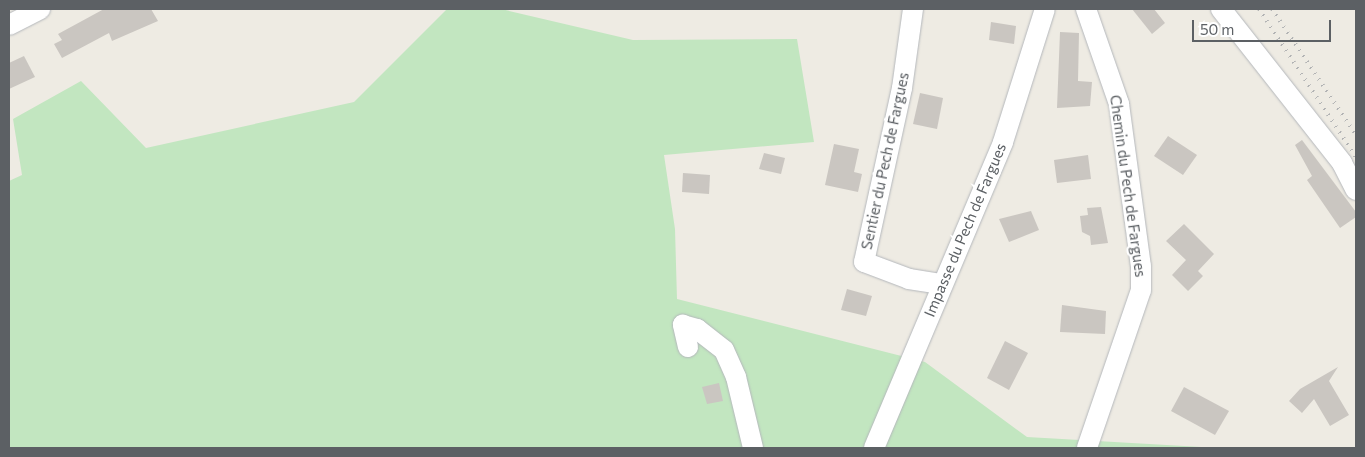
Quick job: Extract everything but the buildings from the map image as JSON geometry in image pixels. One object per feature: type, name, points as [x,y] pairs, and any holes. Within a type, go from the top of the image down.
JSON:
[{"type":"street","points":[[9,25],[40,9]]},
{"type":"street","name":"Sentier du Pech de Fargues","points":[[913,9],[902,88],[864,262],[909,279],[942,284]]},
{"type":"street","name":"Impasse du Pech de Fargues","points":[[874,448],[1002,142],[1045,9]]},
{"type":"street","name":"Chemin du Pech de Fargues","points":[[1086,9],[1119,104],[1141,266],[1141,290],[1087,448]]},
{"type":"street","points":[[1221,9],[1342,163],[1356,190]]},
{"type":"street","points":[[688,347],[684,325],[697,329],[724,350],[736,377],[753,448]]},
{"type":"green space","points":[[447,9],[501,9],[633,40],[797,39],[814,142],[664,155],[675,229],[677,299],[925,362],[1027,437],[1219,448],[9,448],[9,181],[22,175],[13,119],[81,81],[146,148],[354,102]]},
{"type":"railway","points":[[1259,9],[1356,157]]},
{"type":"railway","points":[[1272,9],[1356,135]]}]
